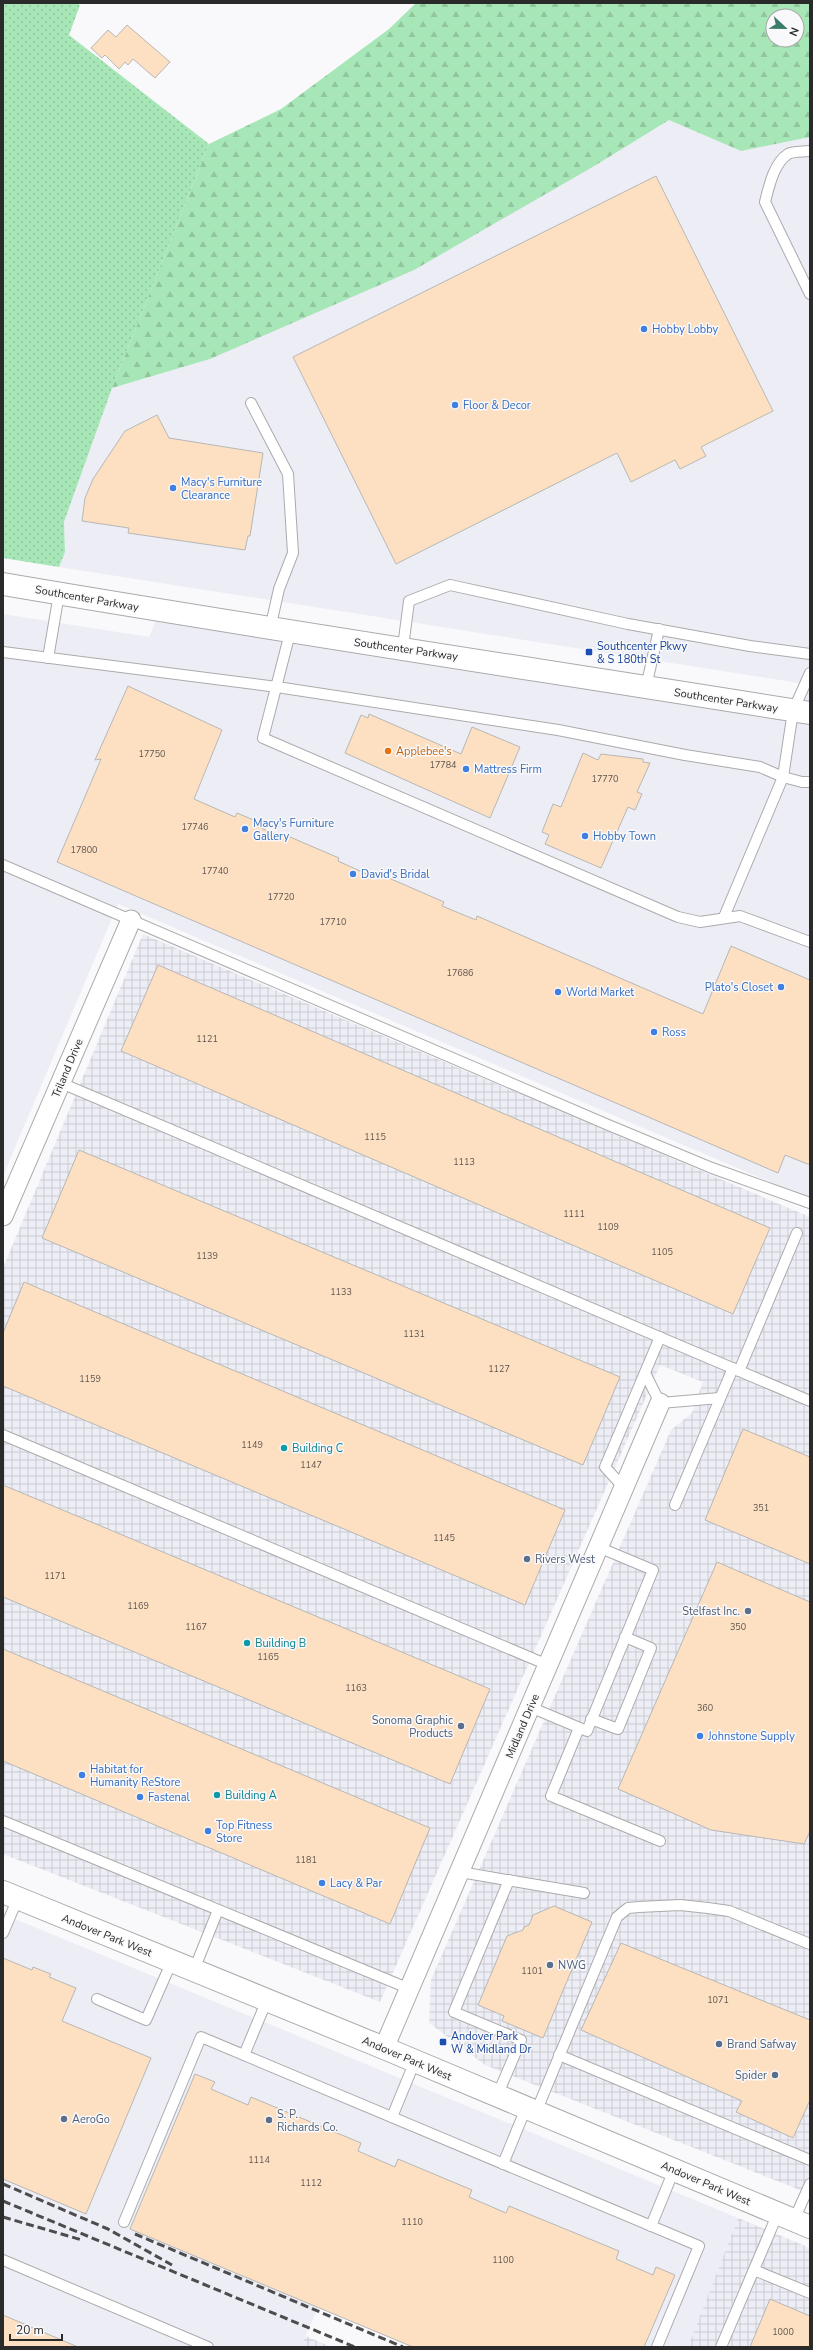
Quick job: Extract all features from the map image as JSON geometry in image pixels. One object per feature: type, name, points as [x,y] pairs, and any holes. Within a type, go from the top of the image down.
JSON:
[{"type":"street","name":"Southcenter Parkway","points":[[3,584],[280,631],[403,647],[801,712]]},
{"type":"street","name":"Triland Drive","points":[[4,1214],[131,920]]},
{"type":"street","name":"Midland Drive","points":[[384,2048],[660,1403]]},
{"type":"street","name":"Andover Park West","points":[[10,1895],[384,2048],[794,2220]]},
{"type":"lane","points":[[810,151],[789,153],[780,162],[770,184],[765,202],[810,294]]},
{"type":"lane","points":[[251,403],[288,474],[293,553],[279,589],[280,631],[277,687],[263,738],[678,917],[700,922],[724,917],[740,916],[810,942]]},
{"type":"lane","points":[[403,647],[409,601],[450,585],[659,629],[750,646],[810,654]]},
{"type":"lane","points":[[48,658],[60,594]]},
{"type":"lane","points":[[646,687],[659,629]]},
{"type":"lane","points":[[3,652],[277,687],[558,730],[760,767],[802,782],[810,782]]},
{"type":"lane","points":[[724,917],[783,776],[810,673]]},
{"type":"lane","points":[[3,865],[606,1124],[712,1168],[810,1204]]},
{"type":"lane","points":[[61,1083],[810,1401]]},
{"type":"lane","points":[[675,1505],[720,1398],[736,1369],[797,1233]]},
{"type":"lane","points":[[624,1488],[605,1467],[660,1337]]},
{"type":"lane","points":[[645,1373],[660,1403],[720,1398]]},
{"type":"lane","points":[[3,1435],[548,1665]]},
{"type":"lane","points":[[530,1707],[587,1731],[653,1570],[598,1547]]},
{"type":"lane","points":[[591,1719],[618,1729],[651,1648],[625,1637]]},
{"type":"lane","points":[[579,1728],[551,1796],[660,1841]]},
{"type":"lane","points":[[3,1821],[410,1989]]},
{"type":"lane","points":[[460,1872],[584,1893]]},
{"type":"lane","points":[[498,2096],[521,2040],[454,2012],[509,1880]]},
{"type":"lane","points":[[3,1933],[10,1895]]},
{"type":"lane","points":[[503,2164],[560,2055],[616,1917],[628,1908],[680,1905],[729,1911],[810,1944]]},
{"type":"lane","points":[[194,1970],[218,1910]]},
{"type":"lane","points":[[97,1999],[146,2020],[172,1961]]},
{"type":"lane","points":[[244,2055],[266,2000]]},
{"type":"lane","points":[[124,2222],[201,2037],[700,2246],[657,2347]]},
{"type":"lane","points":[[560,2055],[810,2160]]},
{"type":"lane","points":[[392,2117],[415,2061]]},
{"type":"lane","points":[[651,2226],[674,2170]]},
{"type":"lane","points":[[721,2347],[754,2270],[794,2220],[810,2184]]},
{"type":"lane","points":[[3,2260],[208,2347]]},
{"type":"lane","points":[[754,2270],[810,2293]]},
{"type":"shaded area","points":[[669,120],[741,151],[810,137],[810,1199],[118,904],[3,1176],[3,614],[149,637],[160,610],[793,710],[805,684],[59,567],[65,552],[64,522],[112,388],[210,359],[596,165]]},
{"type":"shaded area","points":[[143,934],[810,1217],[810,2194],[485,2065],[429,2023],[431,1980],[671,1430],[692,1413],[703,1382],[660,1365],[380,2002],[3,1854],[3,1268]]},
{"type":"shaded area","points":[[3,1914],[738,2218],[688,2347],[420,2347],[319,2305],[301,2347],[3,2347]]},
{"type":"shaded area","points":[[738,2218],[810,2248],[810,2347],[688,2347]]},
{"type":"shaded area","points":[[306,2336],[331,2347],[301,2347]]},
{"type":"green space","points":[[3,3],[74,3],[80,5],[69,35],[209,144],[112,388],[64,522],[65,552],[59,567],[3,558]]},
{"type":"green space","points":[[416,3],[810,3],[810,137],[741,151],[669,120],[596,165],[414,270],[210,359],[112,388],[209,144],[281,109],[389,29]]},
{"type":"building","points":[[127,25],[170,62],[155,78],[133,59],[128,65],[125,62],[119,69],[105,55],[102,58],[91,48],[108,30],[116,37]]},
{"type":"building","points":[[656,176],[773,411],[701,447],[706,456],[680,469],[675,460],[631,482],[617,453],[396,564],[293,357]]},
{"type":"building","name":"Macy's Furniture Clearance","points":[[157,415],[169,438],[263,453],[250,536],[248,536],[245,550],[128,533],[129,528],[82,521],[85,498],[93,479],[125,431]]},
{"type":"building","points":[[128,686],[222,730],[194,799],[235,817],[237,813],[256,821],[254,825],[282,837],[283,834],[339,858],[338,861],[373,877],[375,872],[444,902],[442,906],[476,920],[477,916],[703,1014],[731,946],[810,980],[810,1165],[785,1155],[778,1173],[57,862],[101,759],[95,760]]},
{"type":"building","points":[[369,714],[461,754],[472,727],[520,747],[490,818],[345,753],[361,715],[368,718]]},
{"type":"building","points":[[583,753],[598,760],[601,754],[643,759],[643,762],[650,763],[637,792],[642,794],[635,810],[628,807],[601,868],[545,844],[549,835],[542,832],[553,804],[561,807]]},
{"type":"building","points":[[158,965],[770,1228],[733,1314],[121,1051]]},
{"type":"building","points":[[79,1150],[620,1377],[583,1465],[42,1238]]},
{"type":"building","name":"Building C","points":[[24,1282],[565,1510],[525,1605],[3,1386],[3,1333]]},
{"type":"building","points":[[743,1429],[810,1457],[810,1564],[705,1520]]},
{"type":"building","name":"Building B","points":[[3,1485],[490,1689],[450,1784],[3,1597]]},
{"type":"building","points":[[717,1562],[810,1602],[810,1831],[804,1844],[711,1830],[618,1789]]},
{"type":"building","name":"Building A","points":[[3,1649],[430,1828],[390,1924],[3,1761]]},
{"type":"building","points":[[554,1906],[592,1922],[543,2038],[502,2021],[504,2016],[478,2005],[507,1936],[523,1930],[524,1927],[529,1925],[533,1915]]},
{"type":"building","points":[[621,1943],[810,2020],[810,2100],[793,2138],[736,2112],[742,2101],[581,2030]]},
{"type":"building","name":"AeroGo","points":[[3,1958],[32,1970],[33,1967],[51,1974],[49,1977],[76,1988],[62,2021],[151,2058],[86,2214],[3,2179]]},
{"type":"building","points":[[195,2074],[215,2082],[211,2089],[248,2105],[251,2097],[361,2143],[358,2151],[395,2167],[398,2159],[472,2190],[469,2197],[506,2213],[509,2206],[619,2251],[616,2259],[653,2275],[656,2267],[675,2275],[644,2347],[413,2347],[130,2229]]},
{"type":"building","points":[[770,2299],[810,2316],[810,2347],[750,2347]]},
{"type":"building","points":[[3,2315],[78,2347],[3,2347]]},
{"type":"railway","points":[[3,2184],[108,2229],[172,2265]]},
{"type":"railway","points":[[3,2201],[355,2347]]},
{"type":"railway","points":[[3,2217],[82,2240]]},
{"type":"railway","points":[[135,2234],[403,2347]]},
{"type":"place","name":"Hobby Lobby","points":[[644,329]]},
{"type":"place","name":"Floor & Decor","points":[[455,405]]},
{"type":"place","name":"Macy's Furniture Clearance","points":[[173,488]]},
{"type":"place","name":"Southcenter Pkwy & S 180th St","points":[[589,652]]},
{"type":"place","name":"Applebee's","points":[[388,751]]},
{"type":"place","name":"Mattress Firm","points":[[466,769]]},
{"type":"place","name":"Macy's Furniture Gallery","points":[[245,829]]},
{"type":"place","name":"Hobby Town","points":[[585,836]]},
{"type":"place","name":"David's Bridal","points":[[353,874]]},
{"type":"place","name":"Plato's Closet","points":[[781,987]]},
{"type":"place","name":"World Market","points":[[558,992]]},
{"type":"place","name":"Ross","points":[[654,1032]]},
{"type":"place","name":"Building C","points":[[284,1448]]},
{"type":"place","name":"Rivers West","points":[[527,1559]]},
{"type":"place","name":"Stelfast Inc.","points":[[748,1611]]},
{"type":"place","name":"Building B","points":[[247,1643]]},
{"type":"place","name":"Sonoma Graphic Products","points":[[461,1726]]},
{"type":"place","name":"Johnstone Supply","points":[[700,1736]]},
{"type":"place","name":"Habitat for Humanity ReStore","points":[[82,1775]]},
{"type":"place","name":"Building A","points":[[217,1795]]},
{"type":"place","name":"Fastenal","points":[[140,1797]]},
{"type":"place","name":"Top Fitness Store","points":[[208,1831]]},
{"type":"place","name":"Lacy & Par","points":[[322,1883]]},
{"type":"place","name":"NWG","points":[[550,1965]]},
{"type":"place","name":"Andover Park W & Midland Dr","points":[[443,2042]]},
{"type":"place","name":"Brand Safway","points":[[719,2044]]},
{"type":"place","name":"Spider","points":[[775,2075]]},
{"type":"place","name":"AeroGo","points":[[64,2119]]},
{"type":"place","name":"S. P. Richards Co.","points":[[269,2120]]}]
